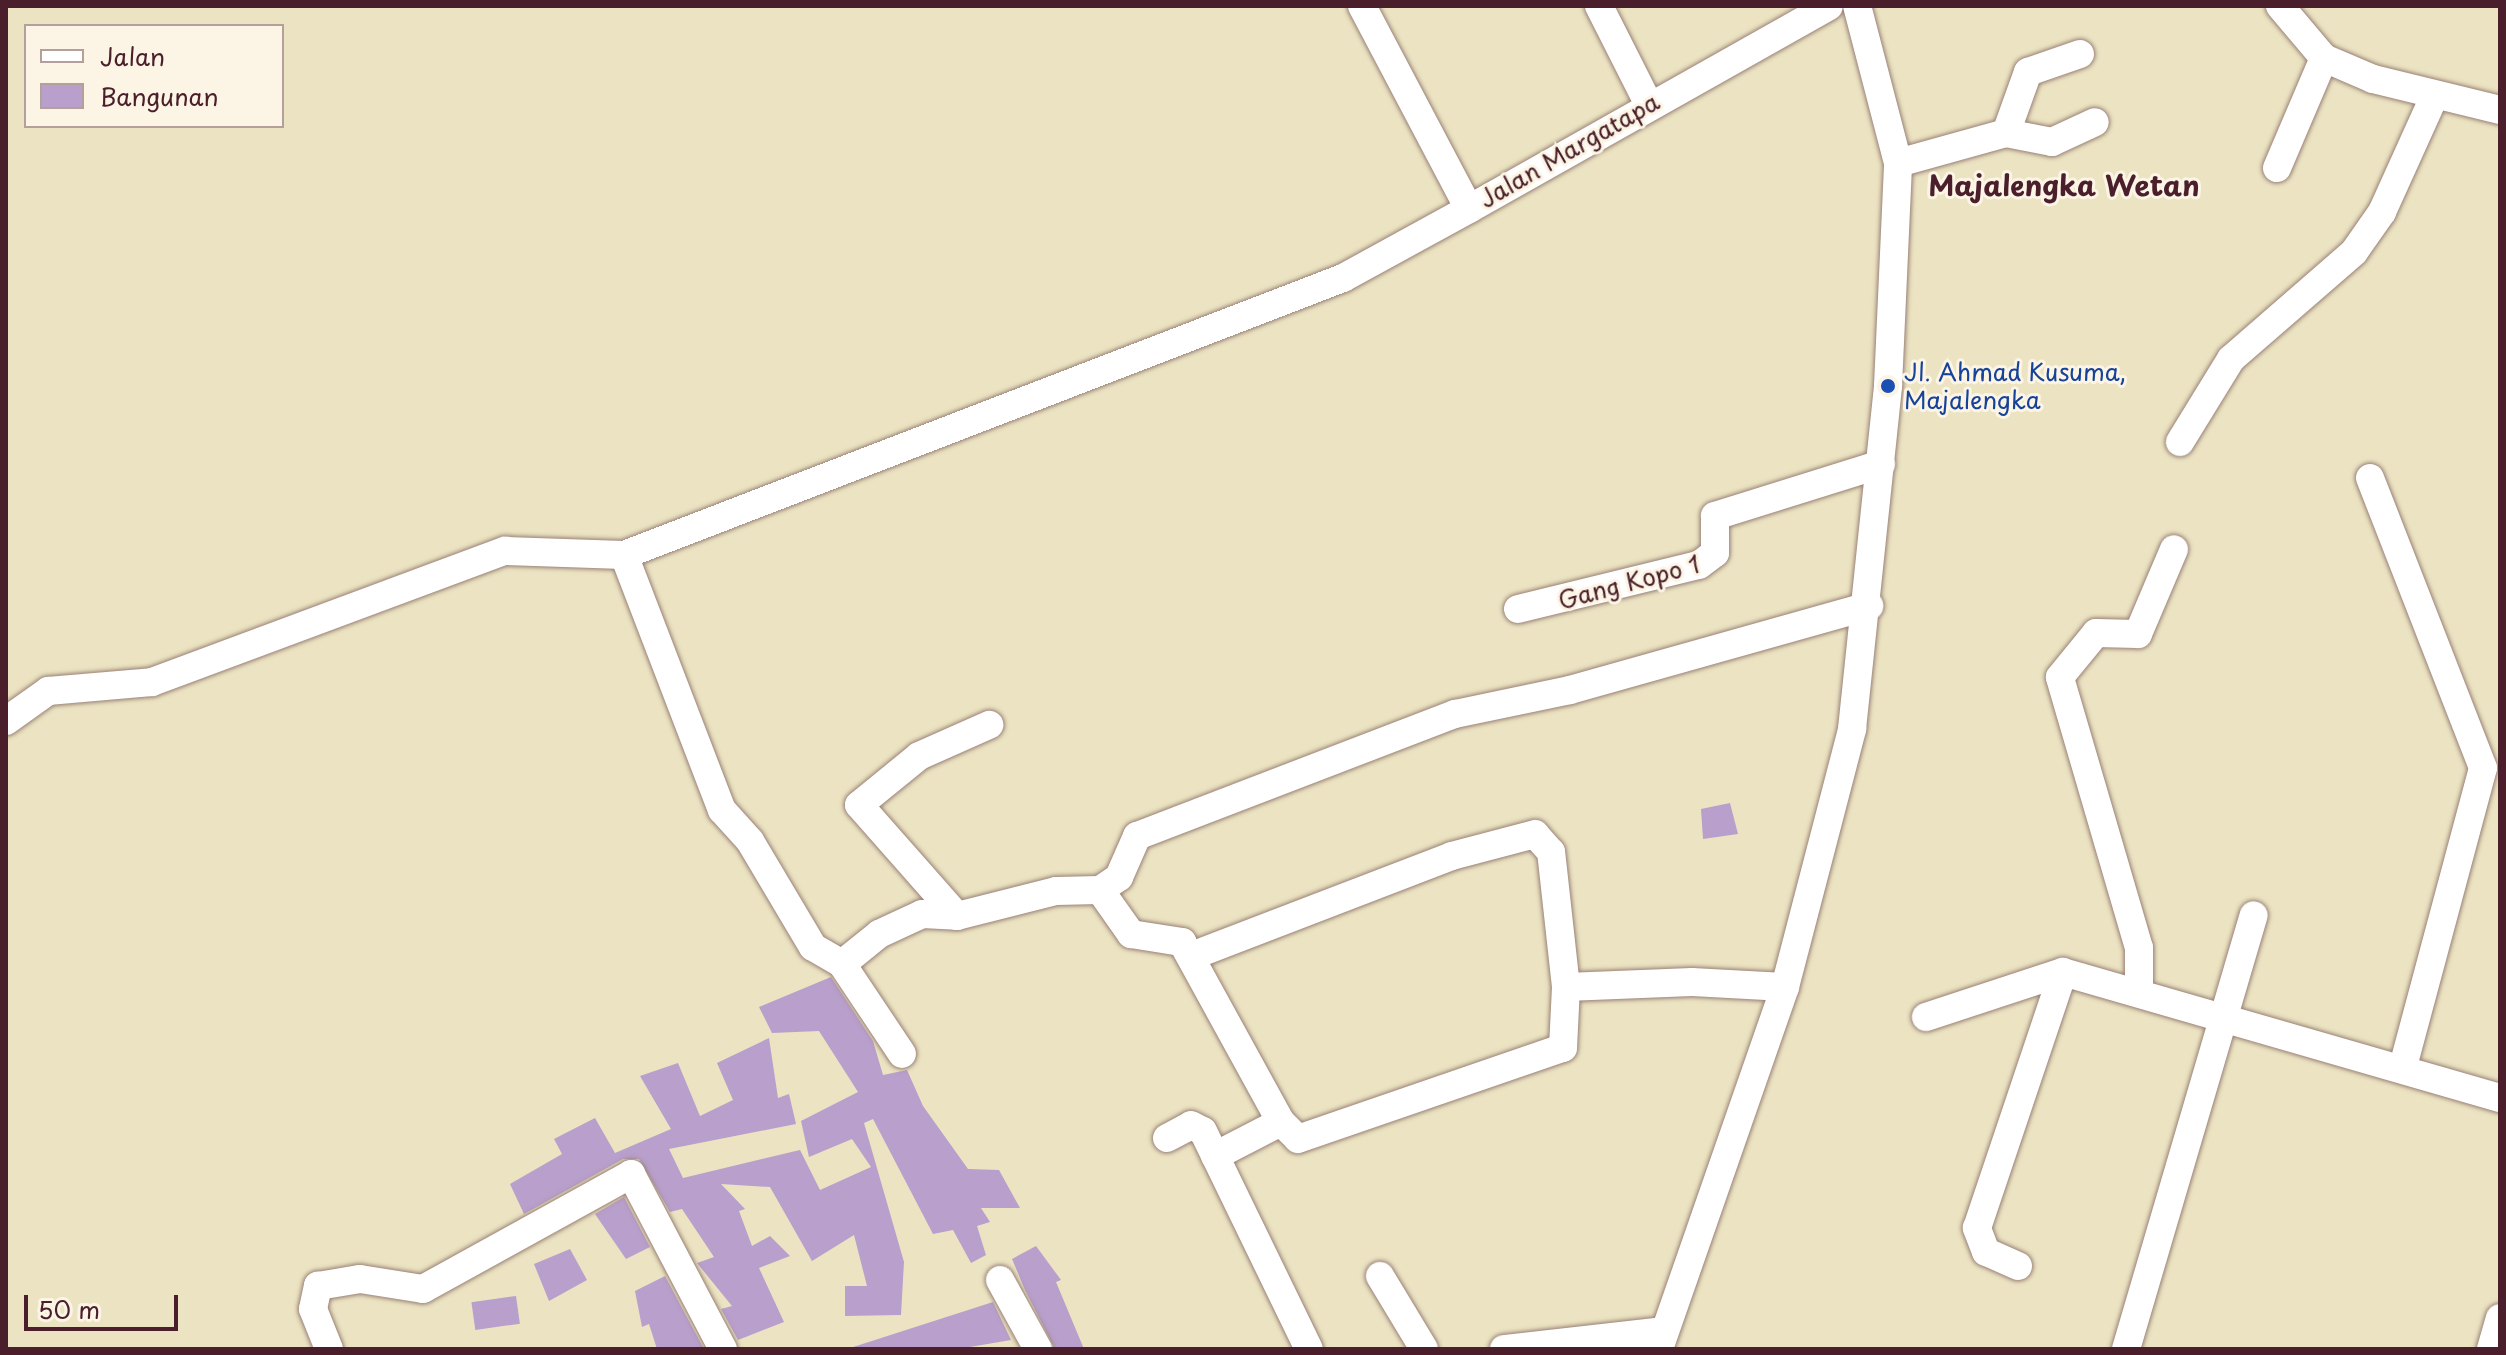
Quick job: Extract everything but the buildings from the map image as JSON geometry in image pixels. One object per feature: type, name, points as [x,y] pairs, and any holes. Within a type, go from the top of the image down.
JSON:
[{"type":"street","name":"Jalan Margatapa","points":[[1362,6],[1469,209],[1648,103],[1829,6]]},
{"type":"street","points":[[1599,6],[1648,103]]},
{"type":"street","points":[[1504,1349],[1661,1340],[1785,987],[1852,729],[1869,606],[1881,464],[1898,163],[1857,6]]},
{"type":"street","points":[[2280,6],[2324,58],[2434,97],[2500,110]]},
{"type":"street","points":[[2006,133],[2028,72],[2080,54]]},
{"type":"street","points":[[2277,168],[2324,58]]},
{"type":"street","points":[[2180,442],[2231,359],[2354,252],[2382,212],[2434,97]]},
{"type":"street","points":[[1898,163],[2006,133],[2052,142],[2095,122]]},
{"type":"street","points":[[6,721],[48,691],[152,682],[505,551],[624,555],[1343,278],[1469,209]]},
{"type":"street","name":"Gang Kopo 1","points":[[1518,609],[1699,565],[1715,553],[1715,516],[1881,464]]},
{"type":"street","points":[[2370,478],[2483,768],[2403,1067]]},
{"type":"street","points":[[2139,988],[2139,948],[2060,677],[2096,633],[2138,634],[2174,549]]},
{"type":"street","points":[[624,555],[722,810],[750,841],[813,947],[842,964],[902,1054]]},
{"type":"street","points":[[842,964],[879,934],[922,914],[957,916],[1056,891],[1100,890],[1119,877],[1137,836],[1455,714],[1570,690],[1869,606]]},
{"type":"street","points":[[957,916],[859,805],[919,756],[989,725]]},
{"type":"street","points":[[1100,890],[1131,934],[1173,938],[1191,956],[1281,1122],[1304,1138],[1558,1056],[1566,987],[1551,852],[1535,834],[1452,856],[1191,956]]},
{"type":"street","points":[[2126,1349],[2254,915]]},
{"type":"street","points":[[1926,1017],[2063,972],[2139,988],[2500,1098]]},
{"type":"street","points":[[2018,1266],[1986,1252],[1977,1228],[2063,972]]},
{"type":"street","points":[[1566,987],[1692,982],[1785,987]]},
{"type":"street","points":[[1215,1156],[1281,1122]]},
{"type":"street","points":[[1167,1138],[1197,1126],[1215,1156],[1309,1349]]},
{"type":"street","points":[[329,1349],[313,1309],[318,1286],[360,1279],[423,1289],[624,1174],[637,1176],[723,1349]]},
{"type":"street","points":[[1380,1276],[1424,1349]]},
{"type":"street","points":[[1000,1280],[1038,1349]]},
{"type":"street","points":[[2491,1349],[2500,1318]]},
{"type":"place","name":"Jl. Ahmad Kusuma, Majalengka","points":[[1888,386]]},
{"type":"district","name":"Majalengka Wetan","points":[[2064,185]]}]
